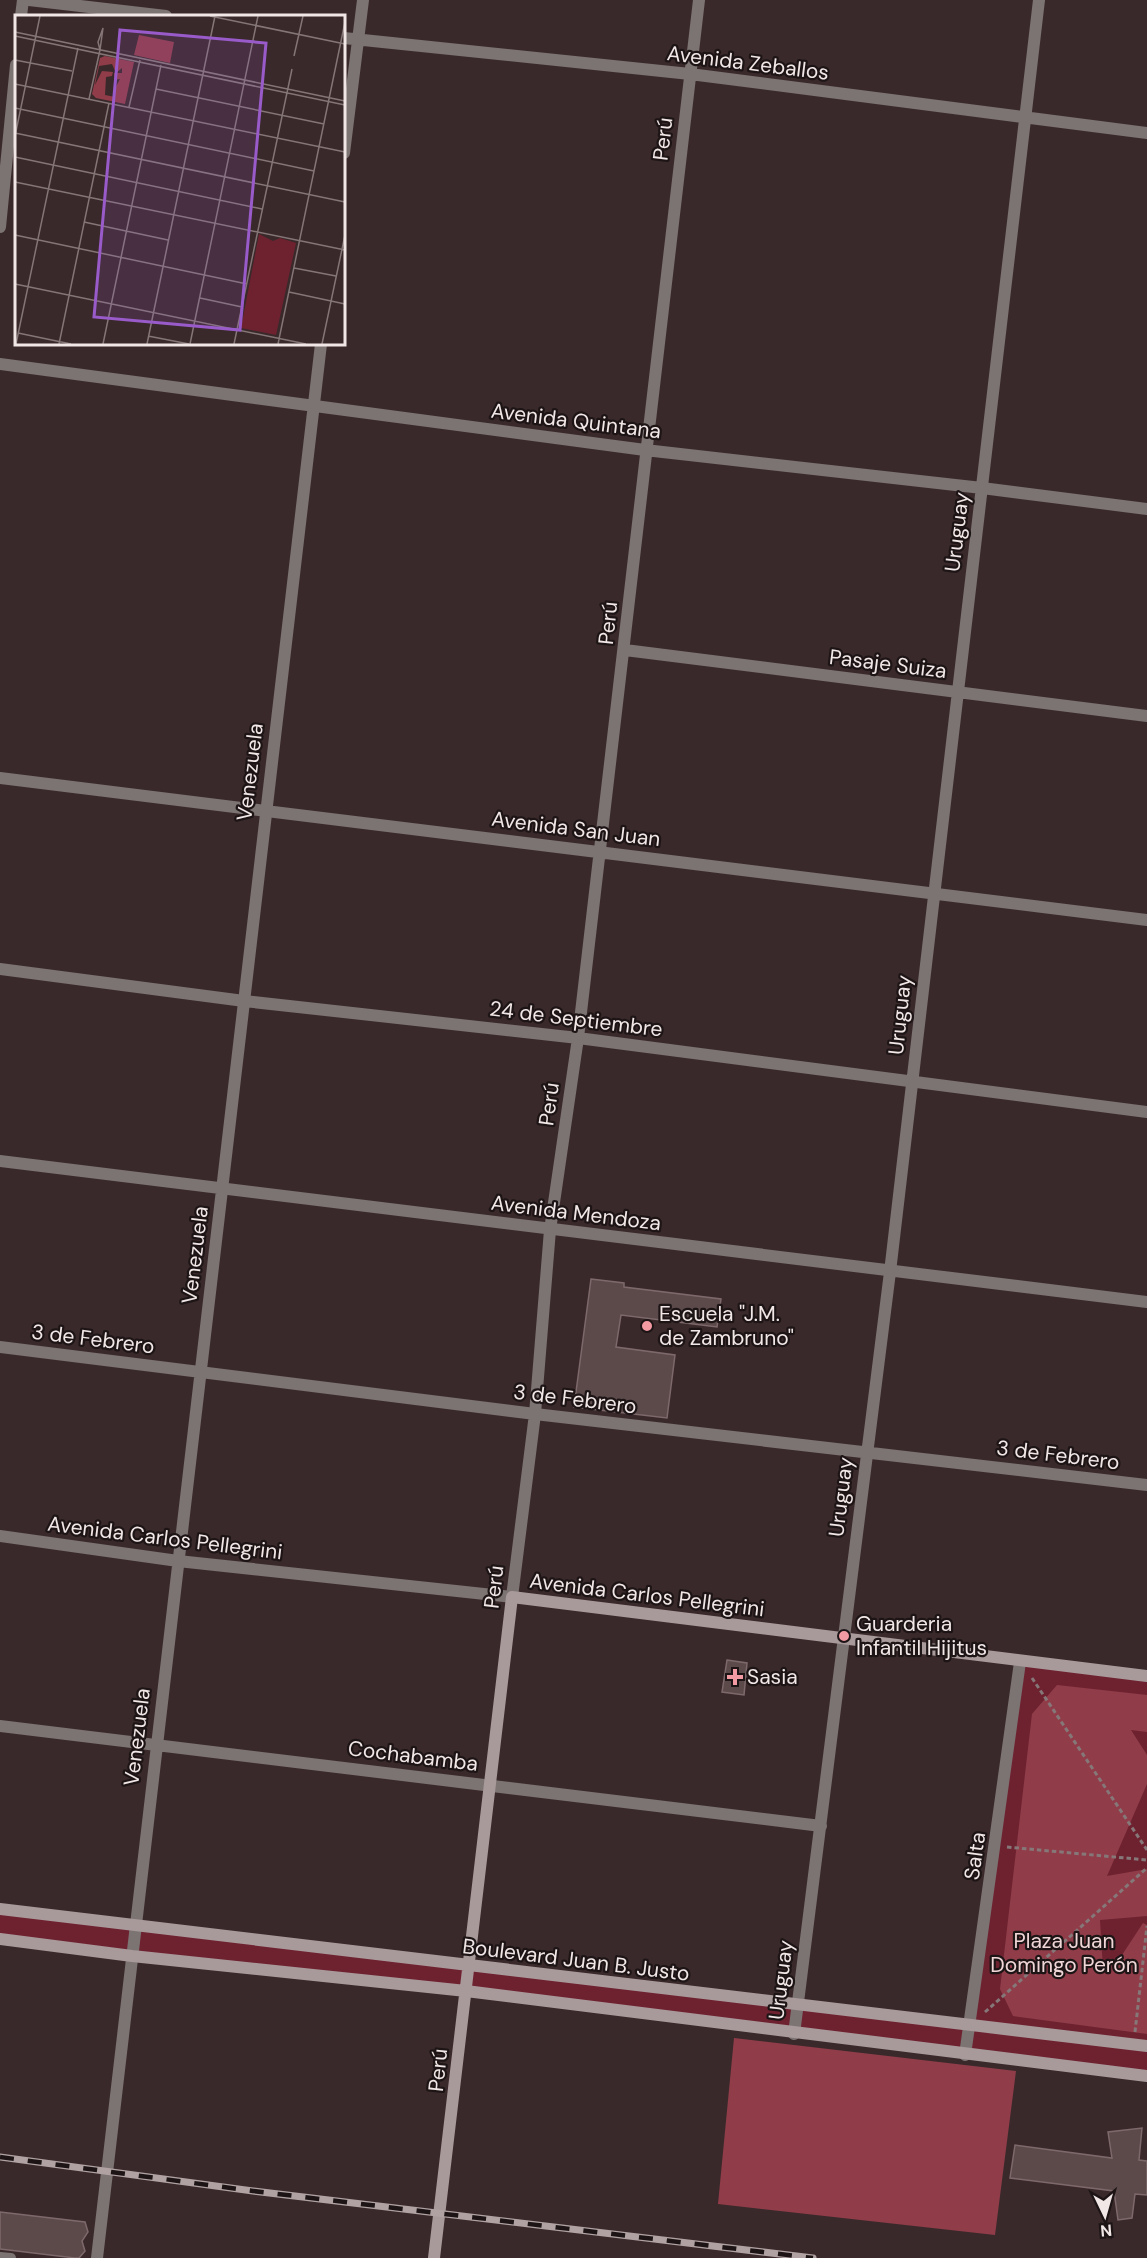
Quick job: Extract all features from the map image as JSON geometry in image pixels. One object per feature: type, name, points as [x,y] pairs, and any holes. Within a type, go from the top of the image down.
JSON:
[{"type":"street","points":[[21,15],[22,0]]},
{"type":"street","points":[[29,0],[157,15]]},
{"type":"street","points":[[345,145],[363,0]]},
{"type":"street","name":"Perú","points":[[434,2258],[535,1414],[550,1230],[578,1038],[699,0]]},
{"type":"street","name":"Uruguay","points":[[794,2034],[890,1272],[1039,0]]},
{"type":"street","name":"Avenida Zeballos","points":[[345,38],[690,74],[1147,134]]},
{"type":"street","points":[[0,227],[11,179],[15,88]]},
{"type":"street","name":"Venezuela","points":[[97,2258],[155,1745],[201,1373],[321,345]]},
{"type":"street","name":"Avenida Quintana","points":[[0,364],[645,450],[1147,509]]},
{"type":"street","name":"Pasaje Suiza","points":[[625,650],[1147,716]]},
{"type":"street","name":"Avenida San Juan","points":[[0,777],[1147,920]]},
{"type":"street","name":"24 de Septiembre","points":[[0,969],[244,1001],[578,1038],[1147,1112]]},
{"type":"street","name":"Avenida Mendoza","points":[[0,1161],[1147,1302]]},
{"type":"street","name":"3 de Febrero","points":[[0,1347],[535,1414],[1147,1485]]},
{"type":"street","name":"Avenida Carlos Pellegrini","points":[[0,1536],[177,1561],[512,1597],[1147,1676]]},
{"type":"street","name":"Salta","points":[[965,2055],[1020,1662]]},
{"type":"street","name":"Cochabamba","points":[[0,1726],[821,1826]]},
{"type":"street","name":"Boulevard Juan B. Justo","points":[[0,1909],[797,2007],[1147,2046]]},
{"type":"street","name":"Boulevard Juan B. Justo","points":[[0,1939],[132,1956],[466,1991],[794,2034],[1147,2076]]},
{"type":"lane","points":[[0,2257],[11,2258]]},
{"type":"path","points":[[1020,1662],[1147,1850]]},
{"type":"path","points":[[996,1846],[1147,1860]]},
{"type":"path","points":[[970,2026],[1147,1868]]},
{"type":"path","points":[[1133,2045],[1147,1926]]},
{"type":"green space","name":"Plaza Juan Domingo Perón","points":[[1020,1662],[1147,1676],[1147,2076],[0,1939],[0,1909],[970,2026]]},
{"type":"green space","name":"Plaza Juan Domingo Perón","points":[[1057,1685],[1147,1695],[1147,1732],[1131,1730],[1147,1755],[1147,1784],[1107,1876],[1147,1869],[1147,1916],[1100,1920],[1103,1970],[1122,1955],[1143,1923],[1147,1925],[1147,2034],[1013,2016],[1000,1989],[1032,1714]]},
{"type":"green space","points":[[734,2038],[1016,2071],[995,2235],[718,2204]]},
{"type":"building","points":[[591,1279],[624,1283],[624,1287],[721,1299],[717,1327],[621,1315],[616,1347],[675,1355],[667,1418],[574,1407]]},
{"type":"building","name":"Sasia","points":[[727,1660],[747,1663],[744,1695],[722,1692]]},
{"type":"building","points":[[1142,2128],[1139,2160],[1147,2161],[1147,2195],[1135,2194],[1132,2218],[1118,2220],[1114,2191],[1010,2178],[1015,2145],[1112,2158],[1108,2132]]},
{"type":"building","points":[[0,2212],[85,2222],[88,2232],[82,2241],[85,2251],[79,2258],[75,2258],[0,2249]]},
{"type":"railway","points":[[0,2157],[253,2191],[813,2258]]},
{"type":"place","name":"Escuela \"J.M. de Zambruno\"","points":[[647,1326]]},
{"type":"place","name":"Guarderia Infantil Hijitus","points":[[844,1636]]},
{"type":"place","name":"Sasia","points":[[735,1677]]}]
